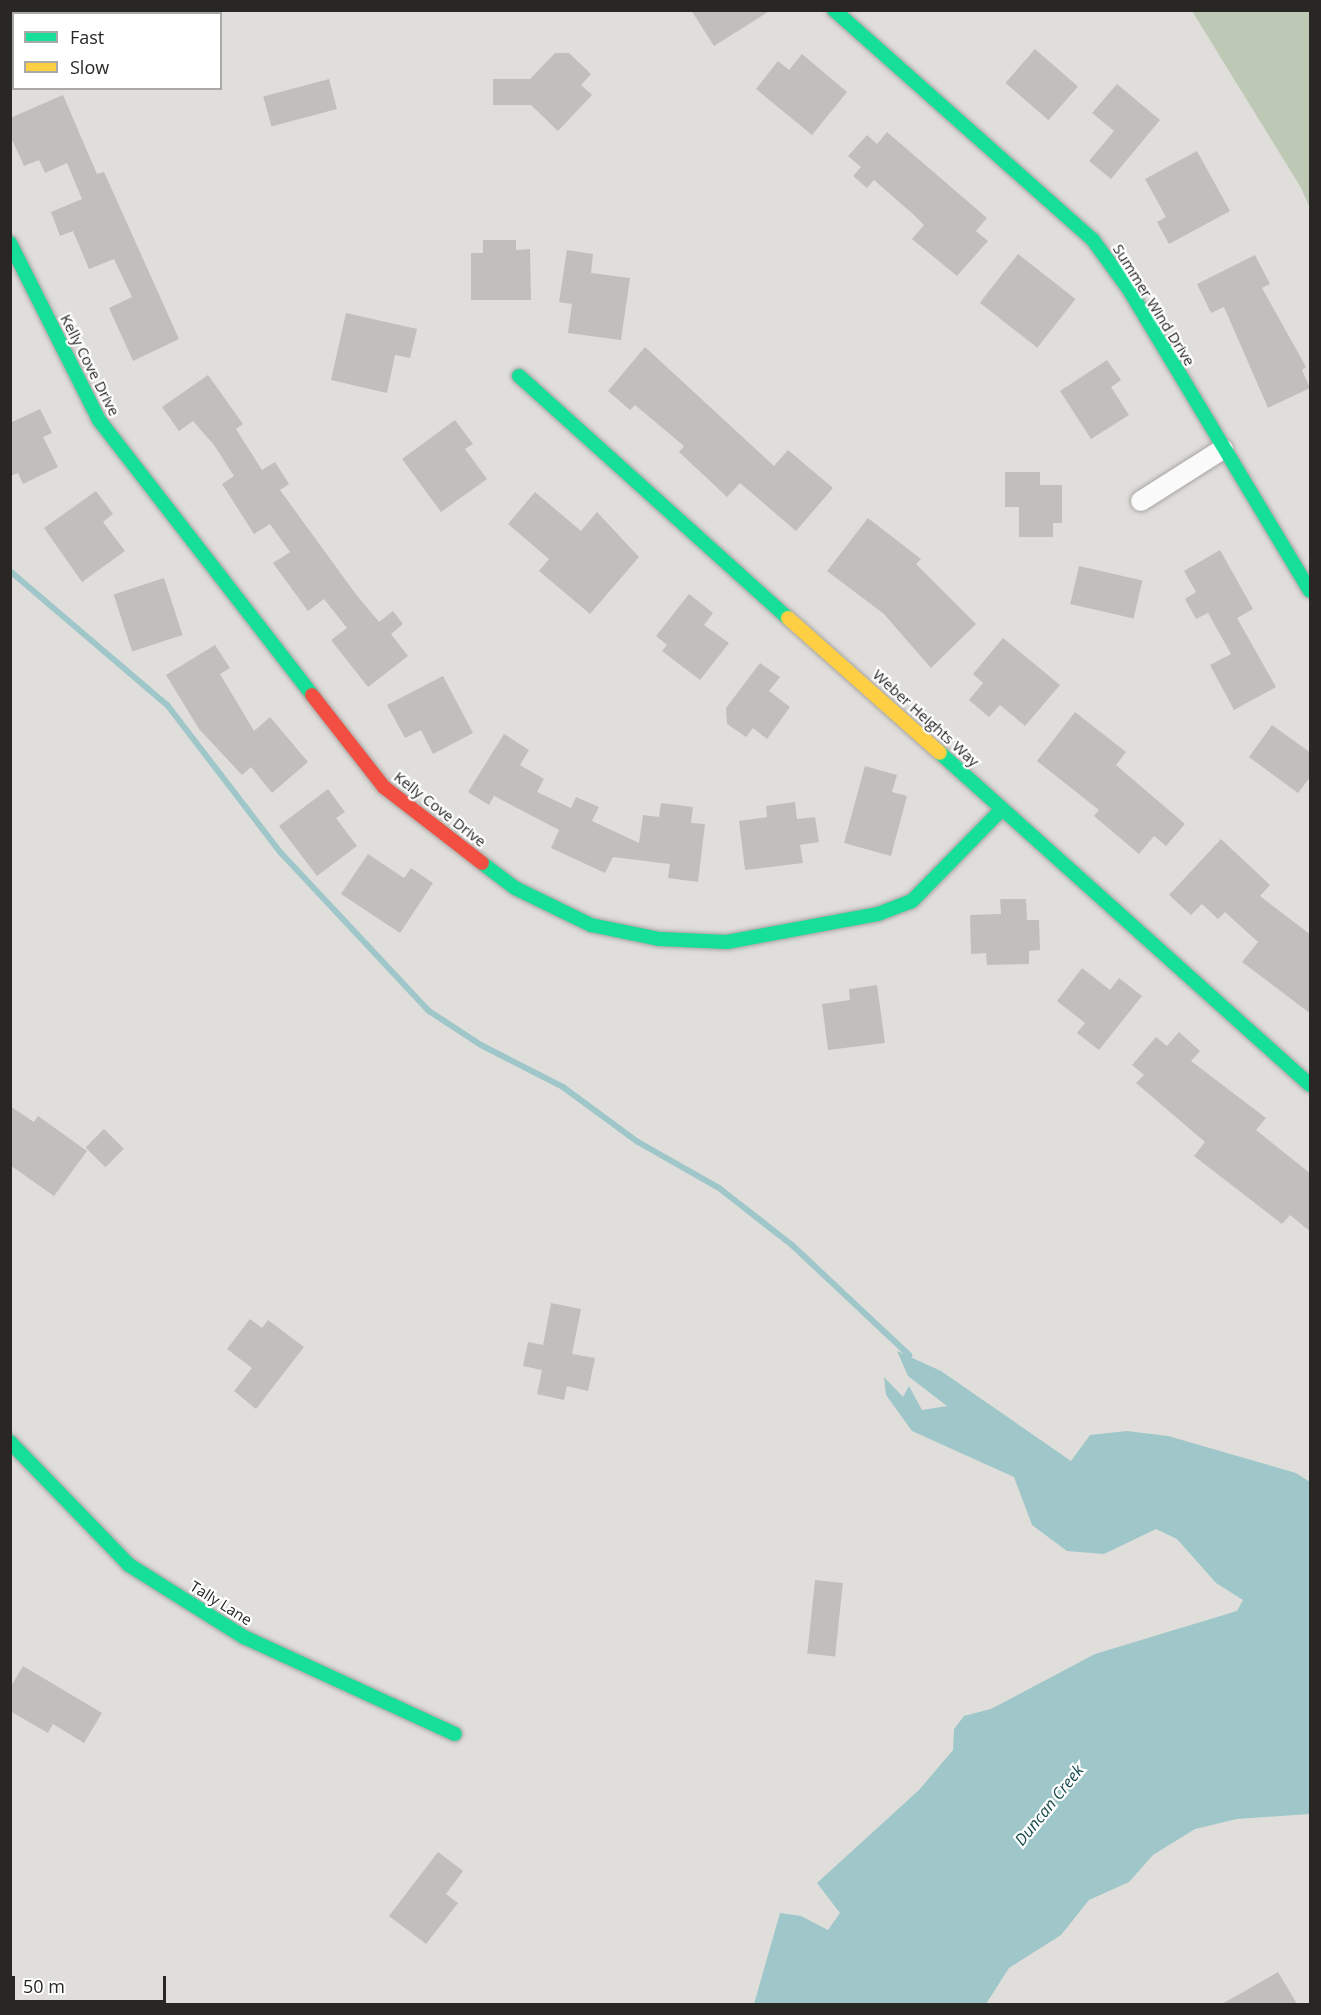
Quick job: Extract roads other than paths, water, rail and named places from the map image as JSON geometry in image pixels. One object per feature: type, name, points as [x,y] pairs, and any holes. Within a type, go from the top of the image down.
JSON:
[{"type":"street","name":"Summer Wind Drive","points":[[834,10],[1093,240],[1311,591]]},
{"type":"street","name":"Kelly Cove Drive","points":[[10,243],[99,420],[384,787],[515,888],[591,925],[659,939],[727,942],[878,914],[912,902],[1002,809]]},
{"type":"street","name":"Weber Heights Way","points":[[519,376],[1311,1085]]},
{"type":"street","points":[[1141,501],[1223,449]]},
{"type":"street","name":"Tally Lane","points":[[10,1442],[129,1565],[244,1637],[454,1734]]},
{"type":"water","name":"Duncan Creek","points":[[897,1351],[941,1371],[1071,1461],[1090,1435],[1127,1431],[1168,1436],[1296,1473],[1310,1482],[1310,1814],[1237,1819],[1195,1829],[1153,1855],[1129,1882],[1089,1900],[1061,1935],[1009,1968],[986,2004],[754,2004],[780,1913],[801,1916],[828,1930],[840,1913],[817,1883],[919,1790],[953,1750],[954,1729],[964,1716],[991,1709],[1095,1654],[1237,1611],[1243,1600],[1216,1583],[1177,1539],[1156,1529],[1104,1554],[1067,1551],[1032,1525],[1014,1477],[912,1431],[886,1395],[884,1377],[903,1397],[909,1386],[922,1410],[947,1406],[908,1376]]},
{"type":"waterway","points":[[10,571],[168,706],[281,853],[429,1011],[481,1045],[563,1087],[638,1142],[719,1188],[792,1245],[909,1355]]}]
